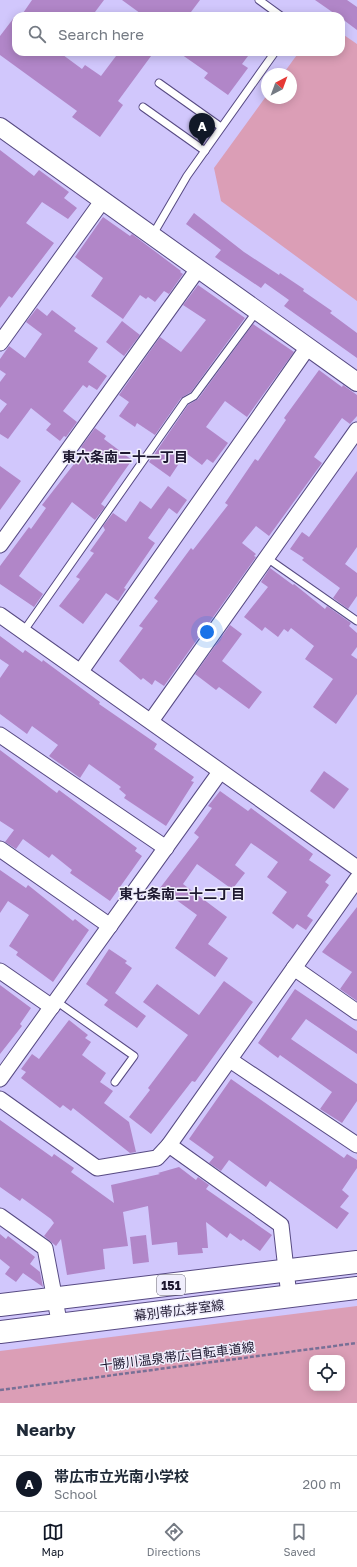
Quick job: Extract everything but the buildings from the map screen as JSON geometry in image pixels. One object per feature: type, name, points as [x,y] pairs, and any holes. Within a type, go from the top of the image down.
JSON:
[{"type":"main road","name":"幕別帯広芽室線","points":[[0,1305],[357,1262]]},
{"type":"main road","name":"幕別帯広芽室線","points":[[0,1332],[60,1326],[357,1288]]},
{"type":"street","points":[[0,127],[357,382]]},
{"type":"street","points":[[0,343],[103,200]]},
{"type":"street","points":[[0,545],[198,269]]},
{"type":"street","points":[[81,671],[308,347]]},
{"type":"street","points":[[151,721],[357,430]]},
{"type":"street","points":[[0,615],[357,868]]},
{"type":"street","points":[[0,734],[166,848]]},
{"type":"street","points":[[0,1079],[220,772]]},
{"type":"street","points":[[0,849],[110,926]]},
{"type":"street","points":[[0,1099],[97,1168],[157,1158],[169,1145],[230,1060],[357,879]]},
{"type":"street","points":[[294,968],[357,1012]]},
{"type":"street","points":[[0,971],[54,1004]]},
{"type":"street","points":[[230,1060],[357,1145]]},
{"type":"street","points":[[169,1145],[281,1225],[289,1296]]},
{"type":"street","points":[[0,1216],[45,1248],[60,1326]]},
{"type":"lane","points":[[259,0],[276,12]]},
{"type":"lane","points":[[152,236],[187,176],[272,56]]},
{"type":"lane","points":[[159,83],[221,127]]},
{"type":"lane","points":[[143,107],[205,151]]},
{"type":"lane","points":[[23,632],[185,401],[194,396],[257,311]]},
{"type":"lane","points":[[267,558],[357,621]]},
{"type":"lane","points":[[54,1004],[134,1056],[114,1082]]},
{"type":"path","name":"十勝川温泉帯広自転車道線","points":[[0,1390],[357,1343]]},
{"type":"shaded area","points":[[345,36],[357,44],[357,301],[221,201],[214,168],[261,103],[297,104],[297,68],[287,68],[296,56],[345,56]]},
{"type":"shaded area","points":[[357,1306],[357,1403],[0,1403],[0,1351]]},
{"type":"place","name":"帯広市立光南小学校","points":[[202,146]]},
{"type":"district","name":"東六条南二十一丁目","points":[[125,456]]},
{"type":"district","name":"東七条南二十二丁目","points":[[182,893]]}]
